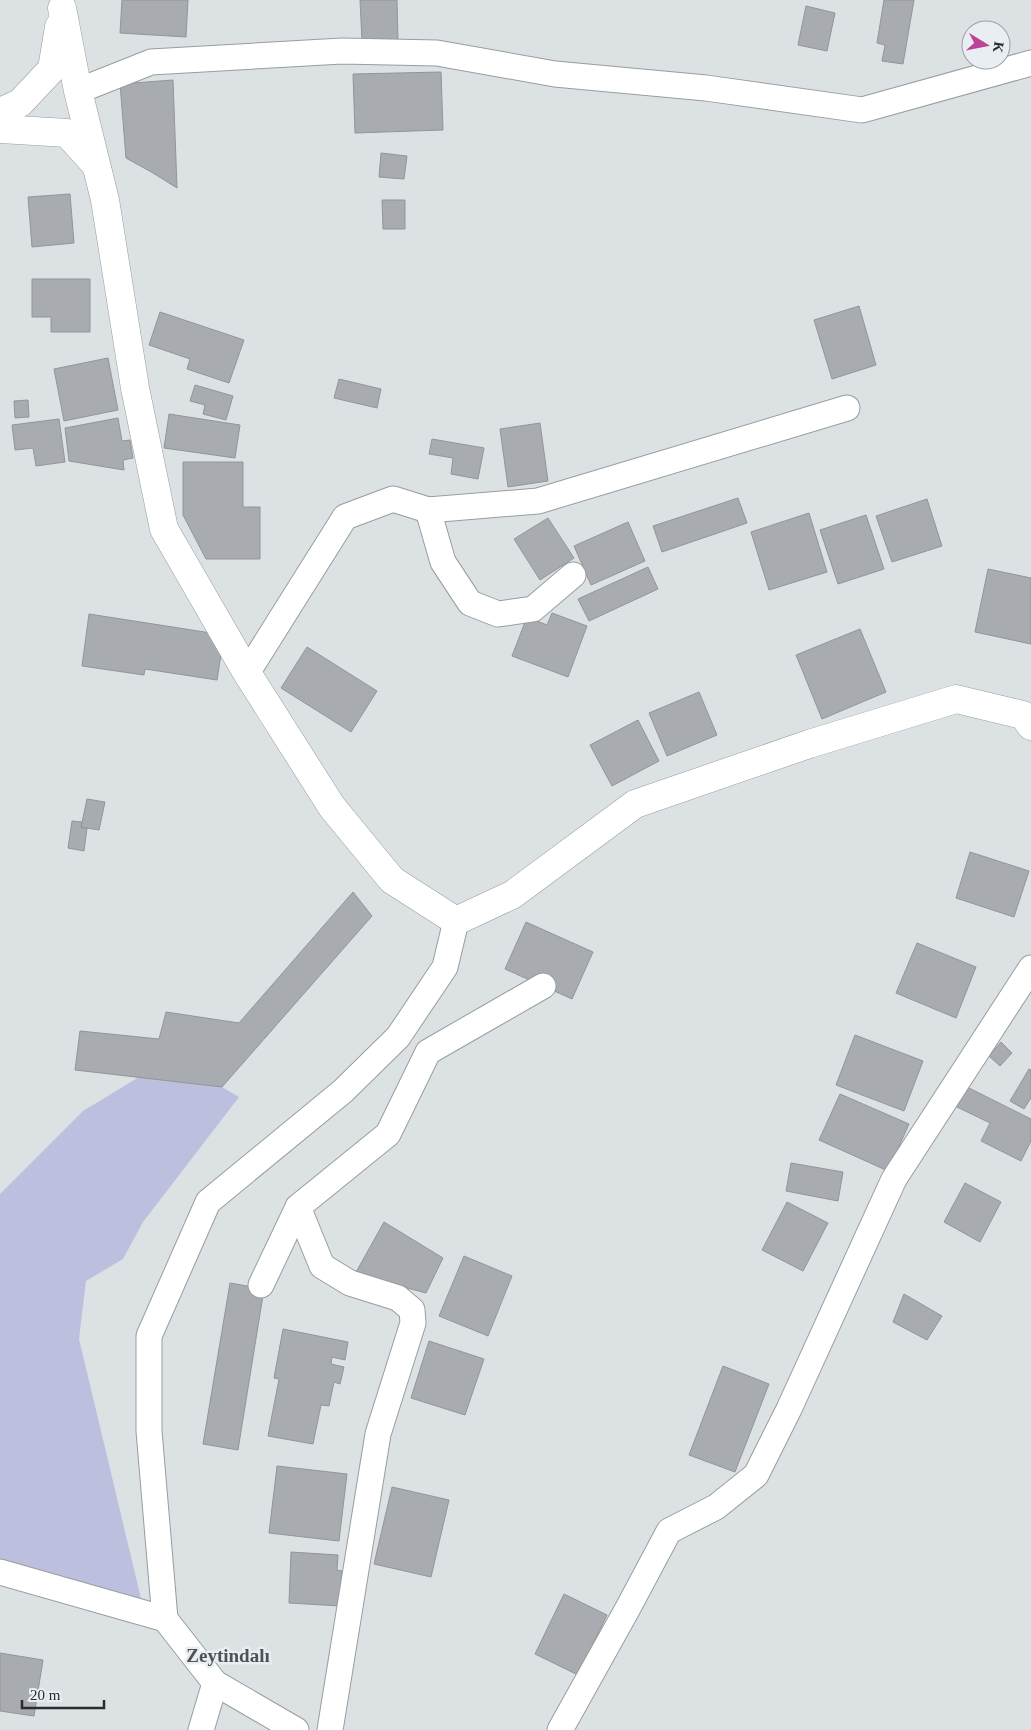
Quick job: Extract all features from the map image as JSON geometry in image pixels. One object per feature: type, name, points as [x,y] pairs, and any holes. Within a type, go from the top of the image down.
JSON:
[{"type":"street","points":[[62,4],[78,91],[105,200],[135,388],[164,529],[247,673],[332,807],[392,880],[456,921]]},
{"type":"street","points":[[0,112],[20,103],[52,69],[62,4]]},
{"type":"street","points":[[78,91],[151,62],[342,51],[437,53],[556,74],[706,88],[862,110],[1031,63]]},
{"type":"street","points":[[0,130],[67,133],[97,166]]},
{"type":"street","points":[[247,673],[345,517],[393,499],[428,510],[538,501],[847,408]]},
{"type":"street","points":[[428,510],[443,562],[470,603],[498,614],[533,609],[573,575]]},
{"type":"street","points":[[456,921],[512,895],[635,804],[809,744],[956,699],[1023,715],[1031,726]]},
{"type":"street","points":[[296,1730],[215,1684],[165,1619],[150,1431],[149,1336],[208,1202],[343,1091],[398,1037],[445,967],[456,921]]},
{"type":"street","points":[[560,1730],[669,1531],[716,1507],[756,1475],[789,1409],[894,1179],[1031,968]]},
{"type":"street","points":[[261,1285],[298,1207],[388,1134],[428,1052],[543,986]]},
{"type":"street","points":[[398,1037],[428,1052]]},
{"type":"street","points":[[298,1207],[322,1266],[350,1283],[398,1298],[412,1310],[413,1323],[378,1434],[330,1730]]},
{"type":"street","points":[[0,1572],[165,1619]]},
{"type":"street","points":[[201,1730],[215,1684]]},
{"type":"shaded area","points":[[139,1077],[222,1087],[239,1097],[143,1222],[123,1259],[86,1281],[79,1339],[144,1611],[0,1581],[0,1194],[83,1111]]},
{"type":"building","points":[[122,0],[188,0],[186,37],[120,33]]},
{"type":"building","points":[[360,0],[397,0],[398,40],[362,41]]},
{"type":"building","points":[[884,0],[914,0],[903,64],[882,61],[885,45],[877,43]]},
{"type":"building","points":[[806,6],[835,13],[827,51],[798,45]]},
{"type":"building","points":[[441,72],[443,130],[355,133],[353,74]]},
{"type":"building","points":[[173,80],[177,188],[126,158],[120,84]]},
{"type":"building","points":[[381,153],[407,156],[404,179],[379,177]]},
{"type":"building","points":[[70,194],[74,243],[32,247],[28,197]]},
{"type":"building","points":[[382,200],[405,200],[405,229],[383,229]]},
{"type":"building","points":[[32,279],[90,279],[90,332],[51,332],[51,317],[32,317]]},
{"type":"building","points":[[859,306],[876,365],[832,379],[814,320]]},
{"type":"building","points":[[160,312],[244,340],[229,383],[187,369],[190,359],[149,345]]},
{"type":"building","points":[[108,358],[118,410],[64,421],[54,369]]},
{"type":"building","points":[[339,379],[381,389],[377,408],[334,398]]},
{"type":"building","points":[[195,385],[233,396],[226,420],[203,414],[205,405],[190,401]]},
{"type":"building","points":[[28,400],[29,417],[15,418],[14,401]]},
{"type":"building","points":[[169,414],[240,425],[235,458],[164,448]]},
{"type":"building","points":[[118,418],[122,441],[130,440],[133,458],[123,460],[124,470],[69,461],[65,428]]},
{"type":"building","points":[[59,419],[65,462],[36,466],[33,448],[15,450],[12,425]]},
{"type":"building","points":[[540,423],[548,481],[508,487],[500,429]]},
{"type":"building","points":[[432,439],[484,448],[478,479],[451,474],[453,458],[429,454]]},
{"type":"building","points":[[183,462],[243,462],[243,507],[260,507],[260,559],[206,559],[183,515]]},
{"type":"building","points":[[738,498],[747,523],[662,552],[653,526]]},
{"type":"building","points":[[927,499],[942,546],[892,562],[876,516]]},
{"type":"building","points":[[809,513],[827,572],[769,590],[751,532]]},
{"type":"building","points":[[866,515],[884,569],[838,584],[820,530]]},
{"type":"building","points":[[548,518],[574,558],[540,580],[514,539]]},
{"type":"building","points":[[628,522],[645,561],[591,585],[574,546]]},
{"type":"building","points":[[648,567],[658,589],[589,621],[578,599]]},
{"type":"building","points":[[988,569],[1031,578],[1031,644],[975,632]]},
{"type":"building","points":[[552,613],[587,626],[568,677],[512,656],[527,617],[547,625]]},
{"type":"building","points":[[89,614],[224,635],[217,680],[145,669],[144,675],[82,666]]},
{"type":"building","points":[[860,629],[886,692],[822,719],[796,655]]},
{"type":"building","points":[[307,647],[377,691],[351,732],[281,688]]},
{"type":"building","points":[[699,692],[717,735],[667,756],[649,713]]},
{"type":"building","points":[[638,720],[659,761],[612,786],[590,745]]},
{"type":"building","points":[[87,799],[105,802],[99,830],[81,827]]},
{"type":"building","points":[[72,821],[82,822],[81,828],[87,828],[84,851],[68,848]]},
{"type":"building","points":[[970,852],[1029,871],[1014,917],[956,898]]},
{"type":"building","points":[[353,892],[372,916],[222,1087],[75,1070],[80,1031],[159,1039],[166,1012],[239,1023]]},
{"type":"building","points":[[526,922],[593,952],[572,999],[505,969]]},
{"type":"building","points":[[917,943],[976,967],[956,1018],[896,993]]},
{"type":"building","points":[[855,1035],[923,1061],[904,1111],[836,1085]]},
{"type":"building","points":[[1001,1042],[1012,1053],[1000,1066],[989,1056]]},
{"type":"building","points":[[1029,1069],[1031,1070],[1031,1098],[1024,1109],[1010,1101]]},
{"type":"building","points":[[965,1086],[1031,1119],[1031,1141],[1021,1161],[981,1141],[990,1123],[955,1106]]},
{"type":"building","points":[[840,1094],[909,1124],[888,1171],[819,1140]]},
{"type":"building","points":[[791,1163],[843,1172],[838,1201],[786,1191]]},
{"type":"building","points":[[965,1183],[1001,1202],[980,1242],[944,1222]]},
{"type":"building","points":[[787,1202],[828,1223],[803,1271],[762,1250]]},
{"type":"building","points":[[384,1222],[443,1258],[426,1293],[355,1274]]},
{"type":"building","points":[[464,1256],[512,1276],[488,1336],[439,1316]]},
{"type":"building","points":[[230,1283],[264,1289],[238,1450],[203,1444]]},
{"type":"building","points":[[904,1294],[942,1316],[927,1340],[893,1322]]},
{"type":"building","points":[[283,1329],[348,1342],[345,1360],[332,1357],[331,1364],[344,1367],[340,1384],[334,1382],[329,1406],[321,1405],[313,1444],[268,1436],[279,1379],[274,1378]]},
{"type":"building","points":[[429,1341],[484,1359],[465,1415],[411,1398]]},
{"type":"building","points":[[723,1366],[769,1384],[735,1472],[689,1455]]},
{"type":"building","points":[[277,1466],[347,1474],[339,1541],[269,1533]]},
{"type":"building","points":[[392,1487],[449,1500],[431,1577],[374,1564]]},
{"type":"building","points":[[291,1552],[338,1555],[337,1570],[342,1571],[340,1606],[289,1603]]},
{"type":"building","points":[[564,1594],[607,1615],[578,1675],[535,1654]]},
{"type":"building","points":[[0,1653],[43,1660],[34,1716],[0,1711]]},
{"type":"district","name":"Zeytindalı","points":[[228,1655]]}]
